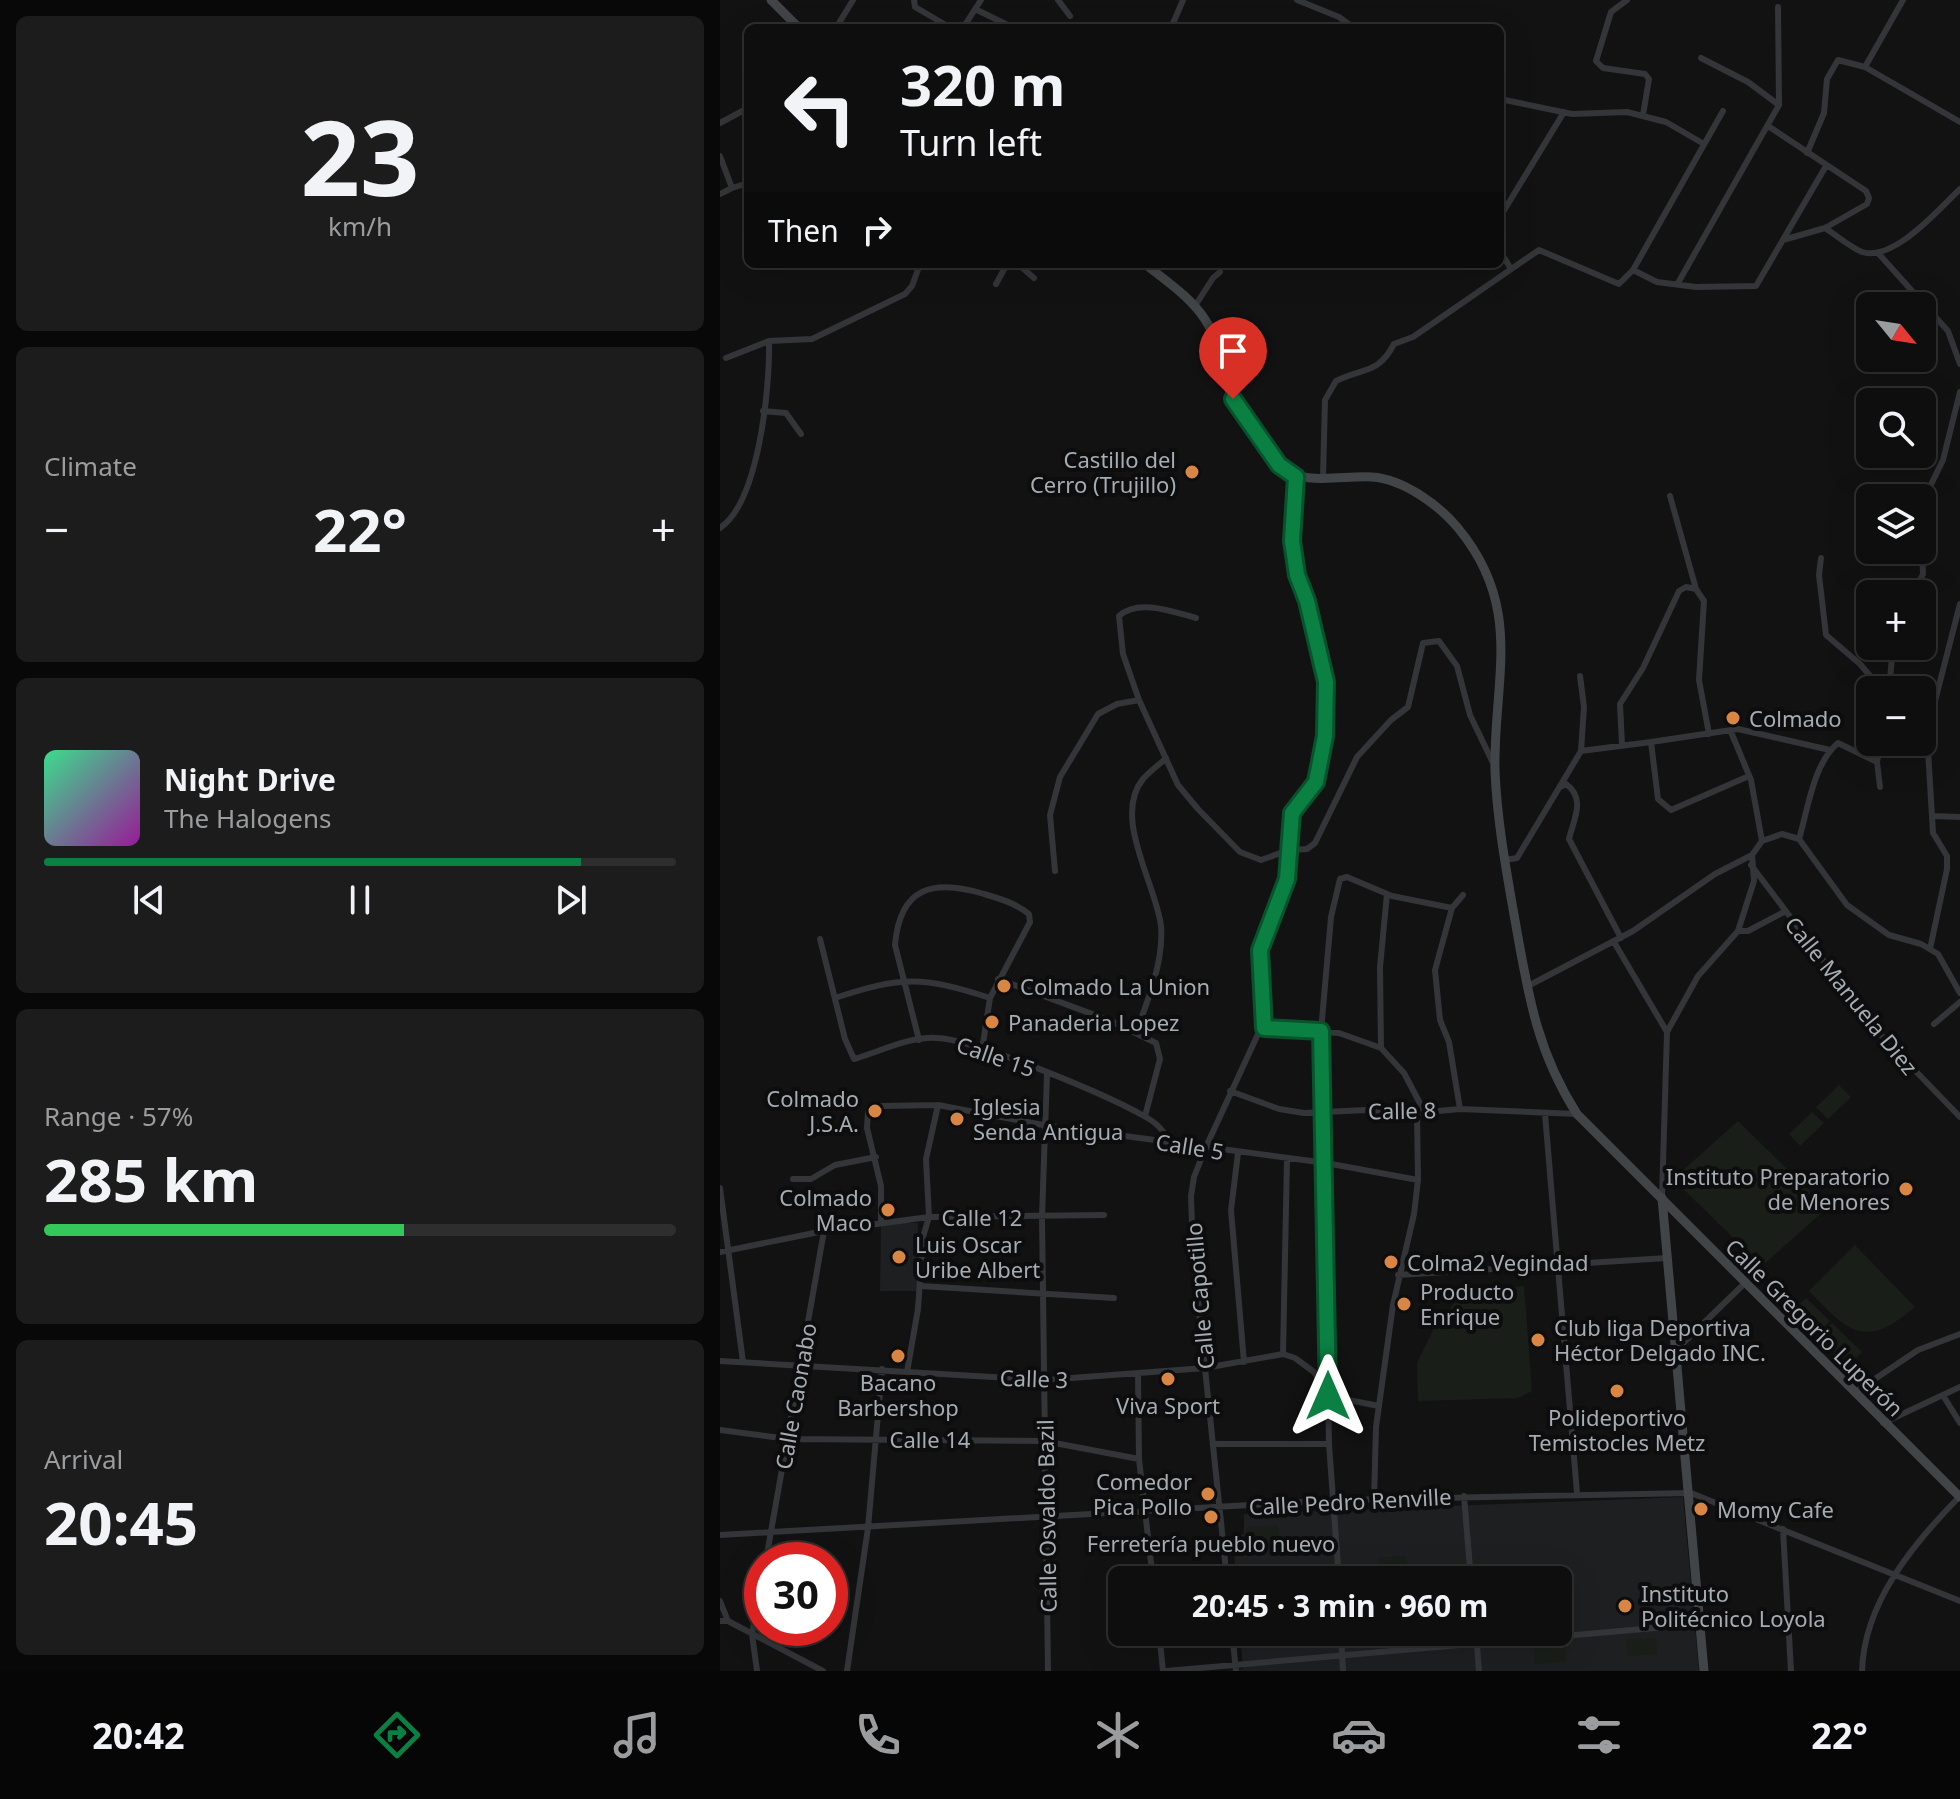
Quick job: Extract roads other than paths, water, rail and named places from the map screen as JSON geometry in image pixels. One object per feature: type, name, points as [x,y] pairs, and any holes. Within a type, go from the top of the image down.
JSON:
[{"type":"street","points":[[771,0],[795,24]]},
{"type":"street","points":[[838,24],[853,0]]},
{"type":"street","points":[[914,0],[915,7],[944,24]]},
{"type":"street","points":[[966,24],[981,0]]},
{"type":"street","points":[[1058,0],[1070,16]]},
{"type":"street","points":[[1173,24],[1183,0]]},
{"type":"street","points":[[1297,0],[1349,24]]},
{"type":"street","points":[[1627,0],[1611,12],[1596,61],[1603,68],[1645,74],[1649,79],[1643,115]]},
{"type":"street","points":[[1865,67],[1903,0]]},
{"type":"street","points":[[1678,283],[1779,105],[1778,7]]},
{"type":"street","points":[[975,9],[1006,24]]},
{"type":"street","points":[[1701,58],[1748,82],[1779,105]]},
{"type":"street","points":[[1807,153],[1824,113],[1832,67],[1838,60],[1865,67],[1960,122]]},
{"type":"street","points":[[1504,100],[1564,112],[1643,115],[1666,122],[1704,144]]},
{"type":"street","points":[[720,123],[744,110]]},
{"type":"street","points":[[1323,477],[1325,400],[1336,381],[1369,371],[1385,361],[1394,344],[1413,337],[1539,250],[1619,284],[1633,270],[1723,111]]},
{"type":"street","points":[[1504,210],[1564,112]]},
{"type":"street","points":[[1768,126],[1866,191],[1869,198],[1867,204],[1825,228],[1783,240]]},
{"type":"street","points":[[720,156],[732,188]]},
{"type":"street","points":[[1633,270],[1657,282],[1696,287],[1756,286],[1826,166]]},
{"type":"street","points":[[720,194],[744,184]]},
{"type":"street","points":[[1825,228],[1862,252],[1878,253],[1913,234],[1960,189]]},
{"type":"street","points":[[1878,253],[1948,331],[1960,364]]},
{"type":"street","points":[[1504,258],[1511,269]]},
{"type":"street","points":[[726,358],[769,341],[812,339],[905,294],[912,286],[919,268]]},
{"type":"street","points":[[996,284],[1005,268]]},
{"type":"street","points":[[1023,268],[1034,278]]},
{"type":"street","points":[[1150,268],[1195,306],[1213,333],[1226,382],[1242,416],[1279,465],[1296,477],[1292,541],[1297,575],[1307,601],[1326,682],[1325,736],[1316,782],[1292,813],[1287,879],[1260,950],[1264,1028],[1339,1033],[1381,1048],[1404,1073],[1421,1112],[1414,1214],[1398,1275],[1379,1406],[1374,1500]]},
{"type":"street","points":[[1195,306],[1220,272]]},
{"type":"street","points":[[720,528],[733,520],[749,486],[763,411],[769,341]]},
{"type":"street","points":[[1931,484],[1943,460],[1960,392]]},
{"type":"street","points":[[763,411],[786,413],[801,434]]},
{"type":"street","name":"Calle Gregorio Luperón","points":[[1296,477],[1375,477],[1424,497],[1456,526],[1477,555],[1492,588],[1502,638],[1495,769],[1505,860],[1526,987],[1547,1061],[1577,1114],[1960,1497]]},
{"type":"street","points":[[1670,496],[1696,589],[1704,601],[1699,680],[1709,734]]},
{"type":"street","points":[[1821,558],[1819,575],[1826,635],[1870,676]]},
{"type":"street","points":[[1622,745],[1620,704],[1643,668],[1679,591],[1686,587],[1696,589]]},
{"type":"street","points":[[1930,949],[1947,856],[1933,833],[1928,750],[1935,701],[1960,604]]},
{"type":"street","points":[[1196,618],[1153,607],[1124,611],[1119,616],[1123,654],[1139,700],[1178,785],[1240,852],[1261,860],[1289,850],[1307,849],[1315,843],[1357,757],[1391,720],[1408,707],[1423,643],[1439,641],[1457,666],[1470,715],[1495,769]]},
{"type":"street","points":[[1505,860],[1517,858],[1581,751],[1584,707],[1580,676]]},
{"type":"street","points":[[1055,871],[1050,815],[1060,777],[1098,714],[1117,704],[1139,700]]},
{"type":"street","points":[[1581,751],[1742,729],[1830,750]]},
{"type":"street","points":[[1526,987],[1617,940],[1715,874],[1752,855],[1762,841],[1763,830],[1749,776],[1731,732]]},
{"type":"street","points":[[1651,742],[1658,799],[1671,810],[1749,776]]},
{"type":"street","points":[[1799,839],[1816,780],[1830,750],[1838,743],[1877,762]]},
{"type":"street","points":[[1878,756],[1880,787]]},
{"type":"street","points":[[1136,1032],[1147,1003],[1161,935],[1136,838],[1133,797],[1142,780],[1166,758]]},
{"type":"street","points":[[1560,787],[1566,784],[1576,793],[1579,802],[1569,839],[1617,940],[1667,1032]]},
{"type":"street","points":[[1932,816],[1960,817]]},
{"type":"street","points":[[1762,841],[1782,834],[1799,839],[1847,905],[1889,935],[1938,954],[1960,993]]},
{"type":"street","points":[[1704,1671],[1691,1493],[1662,1198],[1667,1032],[1698,976],[1738,931],[1754,881],[1752,855]]},
{"type":"street","name":"Calle Manuela Diez","points":[[1751,865],[1875,1029],[1960,1117]]},
{"type":"street","points":[[1338,1566],[1336,1500],[1329,1444],[1326,1163],[1321,1031],[1331,917],[1340,879],[1355,880],[1387,894],[1452,908]]},
{"type":"street","points":[[919,1040],[895,945],[896,929],[909,903],[935,886],[960,887],[1016,903],[1029,914],[1030,922],[990,998],[982,1050]]},
{"type":"street","points":[[1381,1048],[1380,967],[1387,894]]},
{"type":"street","points":[[1460,1109],[1449,1042],[1435,995],[1435,970],[1452,908],[1463,895]]},
{"type":"street","points":[[1738,931],[1748,931],[1784,912]]},
{"type":"street","points":[[820,939],[835,998],[905,979],[956,987],[990,998]]},
{"type":"street","points":[[998,979],[1136,1032],[1156,1043],[1160,1050],[1145,1116]]},
{"type":"street","name":"Calle 15","points":[[835,998],[854,1059],[919,1040],[937,1038],[982,1050],[1047,1074],[1145,1116],[1166,1133],[1168,1142]]},
{"type":"street","points":[[1934,1024],[1960,1002]]},
{"type":"street","name":"Calle Capotillo","points":[[1226,1566],[1191,1196],[1194,1177],[1230,1091],[1258,1034],[1264,1028]]},
{"type":"street","name":"Calle Osvaldo Bazil","points":[[1047,1074],[1042,1217],[1048,1671]]},
{"type":"street","name":"Calle 8","points":[[1230,1091],[1279,1109],[1304,1113],[1460,1109],[1577,1114]]},
{"type":"street","points":[[907,1372],[921,1286],[923,1237],[929,1217],[926,1159],[938,1105]]},
{"type":"street","name":"Calle 5","points":[[876,1157],[867,1128],[868,1112],[882,1106],[938,1105],[1043,1125],[1326,1163],[1418,1180]]},
{"type":"street","points":[[1545,1114],[1577,1493]]},
{"type":"street","points":[[1238,1153],[1231,1210],[1244,1362]]},
{"type":"street","points":[[793,1179],[811,1179],[835,1165],[876,1157],[881,1186],[881,1223]]},
{"type":"street","points":[[1287,1159],[1283,1354],[1295,1358],[1314,1372],[1328,1396],[1379,1406]]},
{"type":"street","points":[[720,1188],[743,1362]]},
{"type":"street","name":"Calle 12","points":[[720,1252],[824,1231],[929,1217],[1104,1215]]},
{"type":"street","name":"Calle Caonabo","points":[[769,1542],[824,1231]]},
{"type":"street","points":[[1398,1275],[1667,1258]]},
{"type":"street","points":[[1676,1350],[1746,1282]]},
{"type":"street","points":[[921,1286],[1114,1298]]},
{"type":"street","points":[[1854,1393],[1918,1350],[1960,1334]]},
{"type":"street","name":"Calle 3","points":[[720,1361],[1045,1380],[1205,1368],[1283,1354]]},
{"type":"street","points":[[847,1671],[868,1528],[882,1369]]},
{"type":"street","points":[[1138,1374],[1139,1459],[1152,1566]]},
{"type":"street","points":[[1883,1423],[1911,1407],[1944,1397],[1960,1387]]},
{"type":"street","points":[[1944,1397],[1960,1423]]},
{"type":"street","name":"Calle 14","points":[[720,1430],[788,1439],[1044,1441],[1139,1459]]},
{"type":"street","points":[[1214,1444],[1329,1444]]},
{"type":"street","name":"Calle Pedro Renville","points":[[720,1535],[1336,1500],[1691,1493],[1960,1601]]},
{"type":"street","points":[[1464,1496],[1470,1566]]},
{"type":"street","points":[[1862,1671],[1875,1614],[1896,1575],[1923,1534],[1960,1497]]},
{"type":"street","points":[[1783,1529],[1791,1671]]},
{"type":"street","points":[[720,1601],[724,1621],[744,1630]]},
{"type":"street","points":[[1572,1635],[1700,1624]]},
{"type":"street","points":[[754,1646],[757,1671]]},
{"type":"street","points":[[775,1646],[823,1671]]},
{"type":"street","points":[[1161,1646],[1164,1671],[1450,1646]]},
{"type":"street","points":[[1234,1646],[1236,1667]]},
{"type":"street","points":[[1342,1646],[1343,1671]]},
{"type":"street","points":[[1477,1646],[1479,1671]]},
{"type":"place","name":"Castillo del Cerro (Trujillo)","points":[[1192,472]]},
{"type":"place","name":"Colmado","points":[[1733,718]]},
{"type":"place","name":"Colmado La Union","points":[[1004,986]]},
{"type":"place","name":"Panaderia Lopez","points":[[992,1022]]},
{"type":"place","name":"Colmado J.S.A.","points":[[875,1111]]},
{"type":"place","name":"Iglesia Senda Antigua","points":[[957,1119]]},
{"type":"place","name":"Instituto Preparatorio de Menores","points":[[1906,1189]]},
{"type":"place","name":"Colmado Maco","points":[[888,1210]]},
{"type":"place","name":"Luis Oscar Uribe Albert","points":[[899,1257]]},
{"type":"place","name":"Colma2 Vegindad","points":[[1391,1262]]},
{"type":"place","name":"Producto Enrique","points":[[1404,1304]]},
{"type":"place","name":"Club liga Deportiva Héctor Delgado INC.","points":[[1538,1340]]},
{"type":"place","name":"Bacano Barbershop","points":[[898,1356]]},
{"type":"place","name":"Viva Sport","points":[[1168,1379]]},
{"type":"place","name":"Polideportivo Temistocles Metz","points":[[1617,1391]]},
{"type":"place","name":"Comedor Pica Pollo","points":[[1208,1494]]},
{"type":"place","name":"Momy Cafe","points":[[1701,1509]]},
{"type":"place","name":"Ferretería pueblo nuevo","points":[[1211,1517]]},
{"type":"place","name":"Instituto Politécnico Loyola","points":[[1625,1606]]}]
